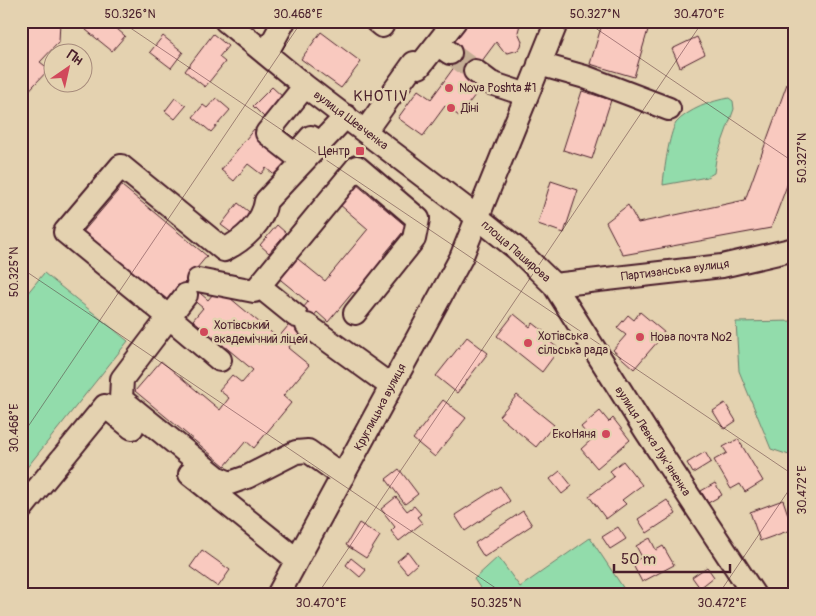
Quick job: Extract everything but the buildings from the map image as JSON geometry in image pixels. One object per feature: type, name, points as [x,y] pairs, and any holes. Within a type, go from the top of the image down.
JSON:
[{"type":"street","name":"вулиця Шевченка","points":[[226,21],[305,86],[366,130],[477,217]]},
{"type":"street","points":[[266,54],[284,21]]},
{"type":"street","points":[[366,130],[414,63],[419,67],[443,49],[455,21]]},
{"type":"street","name":"Круглицька вулиця","points":[[278,595],[461,258],[556,21]]},
{"type":"street","points":[[539,64],[585,77],[669,108]]},
{"type":"street","points":[[475,71],[491,83],[527,95]]},
{"type":"street","points":[[305,86],[266,133],[295,155],[341,112]]},
{"type":"street","points":[[341,112],[266,201],[264,213],[241,242],[224,250],[192,287],[122,379],[121,399],[218,478],[230,483],[247,477],[296,452],[308,451],[343,476]]},
{"type":"street","points":[[220,360],[66,232],[121,166],[224,250]]},
{"type":"street","points":[[192,287],[254,291],[357,167],[418,219],[414,239],[355,313]]},
{"type":"street","name":"площа Паширова","points":[[477,217],[516,248],[554,285]]},
{"type":"street","name":"Партизанська вулиця","points":[[554,285],[722,266],[795,250]]},
{"type":"street","name":"вулиця Левка Лук'яненка","points":[[554,285],[646,431],[754,595]]},
{"type":"street","points":[[259,286],[302,321],[392,386]]},
{"type":"street","points":[[21,509],[106,406],[297,560]]},
{"type":"green space","points":[[729,98],[733,101],[734,109],[716,159],[714,173],[707,177],[663,185],[669,144],[676,123],[701,106]]},
{"type":"green space","points":[[44,273],[128,341],[21,475],[21,301]]},
{"type":"green space","points":[[795,321],[795,457],[771,449],[739,371],[736,322]]},
{"type":"green space","points":[[590,538],[628,595],[485,595],[474,579],[498,557],[520,587]]},
{"type":"tunnel","points":[[450,53],[475,71]]},
{"type":"place","name":"Nova Poshta #1","points":[[449,88]]},
{"type":"place","name":"Діні","points":[[451,108]]},
{"type":"place","name":"Центр","points":[[360,151]]},
{"type":"place","name":"Хотівський академічний ліцей","points":[[204,332]]},
{"type":"place","name":"Нова почта №2","points":[[640,337]]},
{"type":"place","name":"Хотівська сільська рада","points":[[528,343]]},
{"type":"place","name":"ЕкоНяня","points":[[606,434]]},
{"type":"district","name":"KHOTIV","points":[[381,96]]}]
